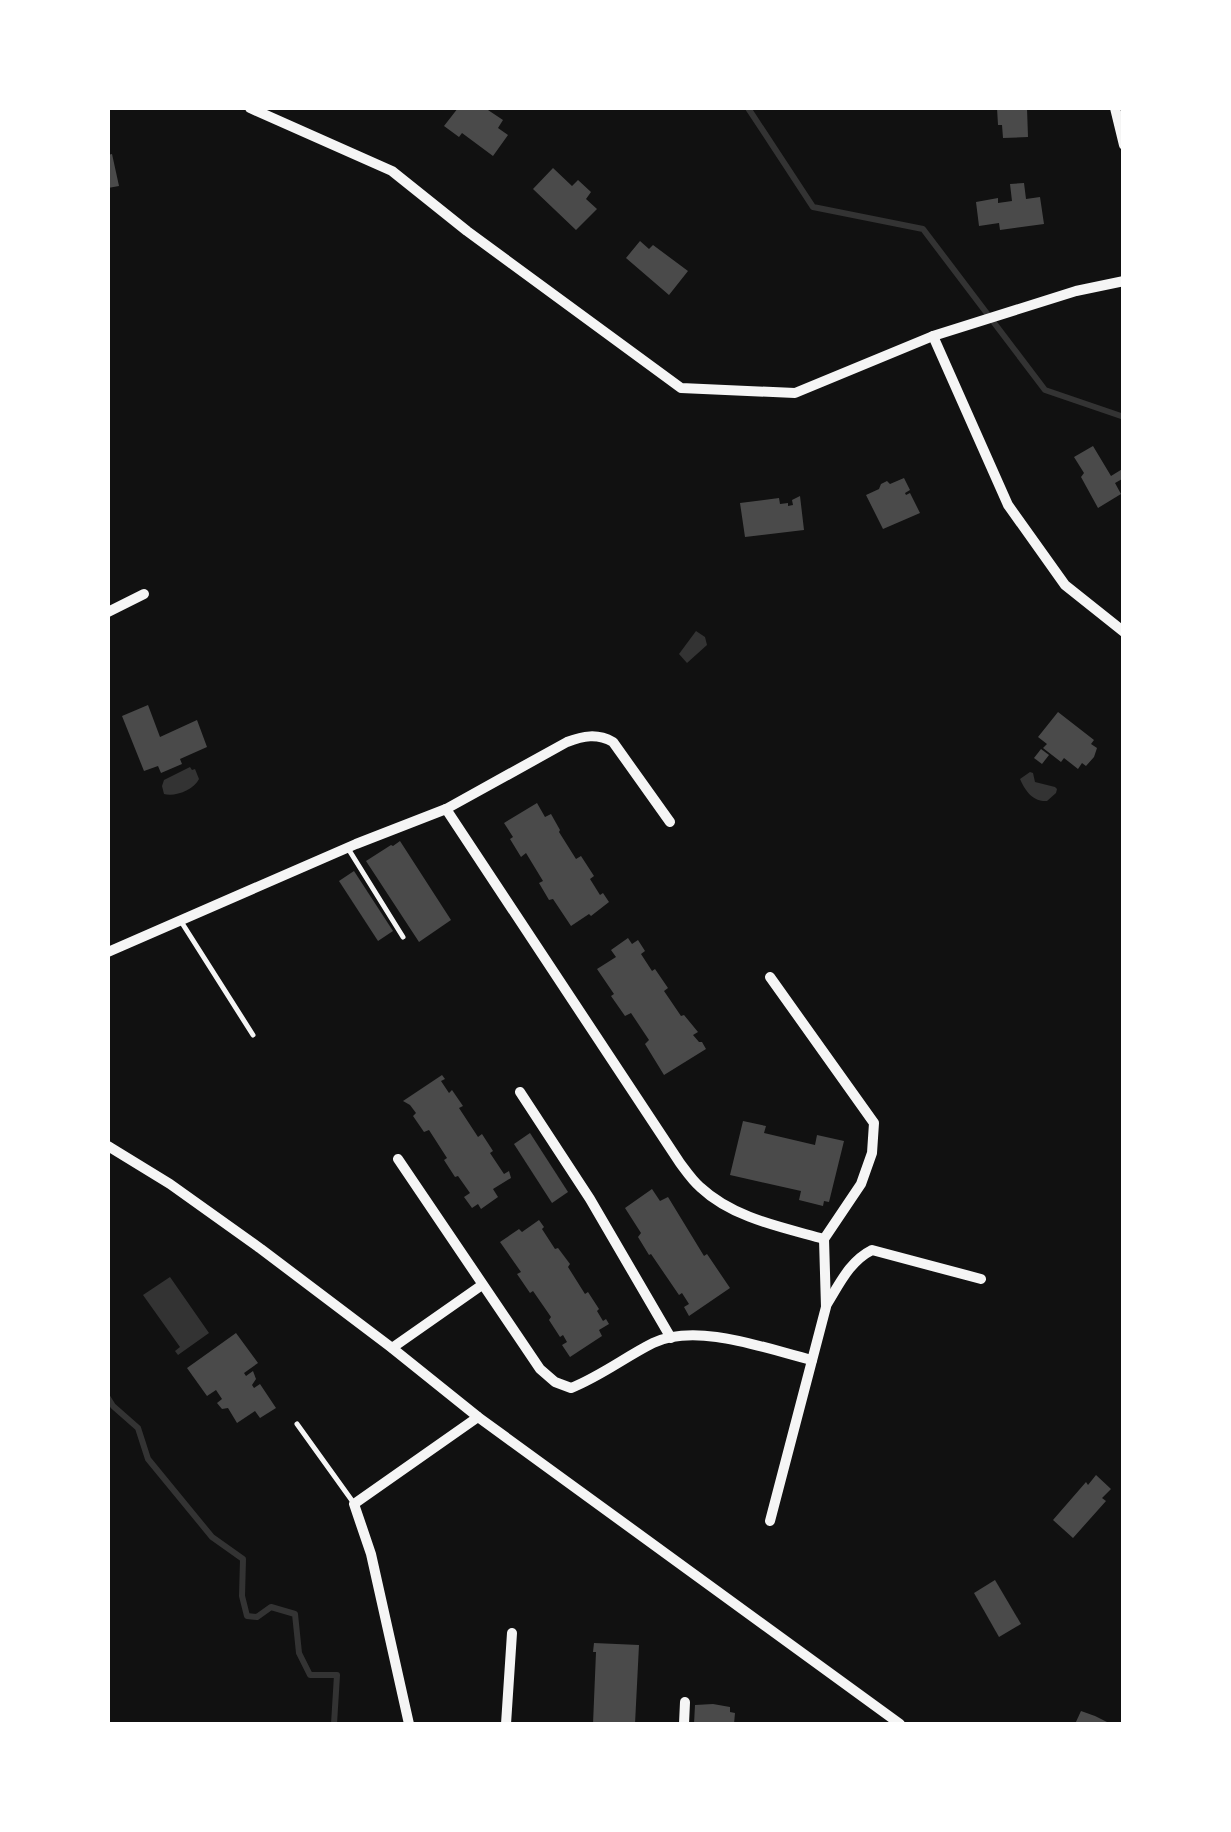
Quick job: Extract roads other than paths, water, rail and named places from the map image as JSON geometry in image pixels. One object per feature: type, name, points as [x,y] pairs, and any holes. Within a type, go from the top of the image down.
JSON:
[{"type":"street","points":[[250,108],[392,170],[467,232],[681,388],[796,393],[933,336],[1076,291],[1124,281]]},
{"type":"street","points":[[1115,108],[1124,145]]},
{"type":"street","points":[[933,336],[1008,505],[1065,585],[1124,632]]},
{"type":"street","points":[[108,612],[144,594]]},
{"type":"street","points":[[108,952],[446,809],[581,737],[603,736],[613,742],[670,822]]},
{"type":"street","points":[[446,809],[698,1186],[715,1200],[753,1218],[824,1239]]},
{"type":"street","points":[[770,977],[874,1123],[872,1153],[861,1184],[824,1239],[826,1306],[770,1521]]},
{"type":"street","points":[[520,1092],[590,1199],[670,1338]]},
{"type":"street","points":[[108,1146],[246,1238],[478,1417],[900,1724]]},
{"type":"street","points":[[398,1159],[540,1369],[555,1382],[571,1388],[592,1380],[655,1342],[670,1338],[721,1338],[812,1360]]},
{"type":"street","points":[[826,1306],[852,1265],[872,1250],[980,1279]]},
{"type":"street","points":[[392,1348],[482,1284]]},
{"type":"street","points":[[409,1724],[371,1554],[354,1504],[478,1417]]},
{"type":"street","points":[[506,1724],[512,1633]]},
{"type":"street","points":[[684,1724],[685,1702]]},
{"type":"lane","points":[[347,848],[403,937]]},
{"type":"lane","points":[[180,920],[253,1035]]},
{"type":"lane","points":[[297,1424],[354,1504]]},
{"type":"waterway","points":[[748,108],[813,207],[923,229],[1045,390],[1124,417]]},
{"type":"waterway","points":[[108,1398],[138,1428],[148,1459],[212,1537],[243,1559],[242,1596],[247,1616],[257,1617],[271,1607],[295,1614],[299,1653],[310,1675],[337,1675],[334,1724]]}]
